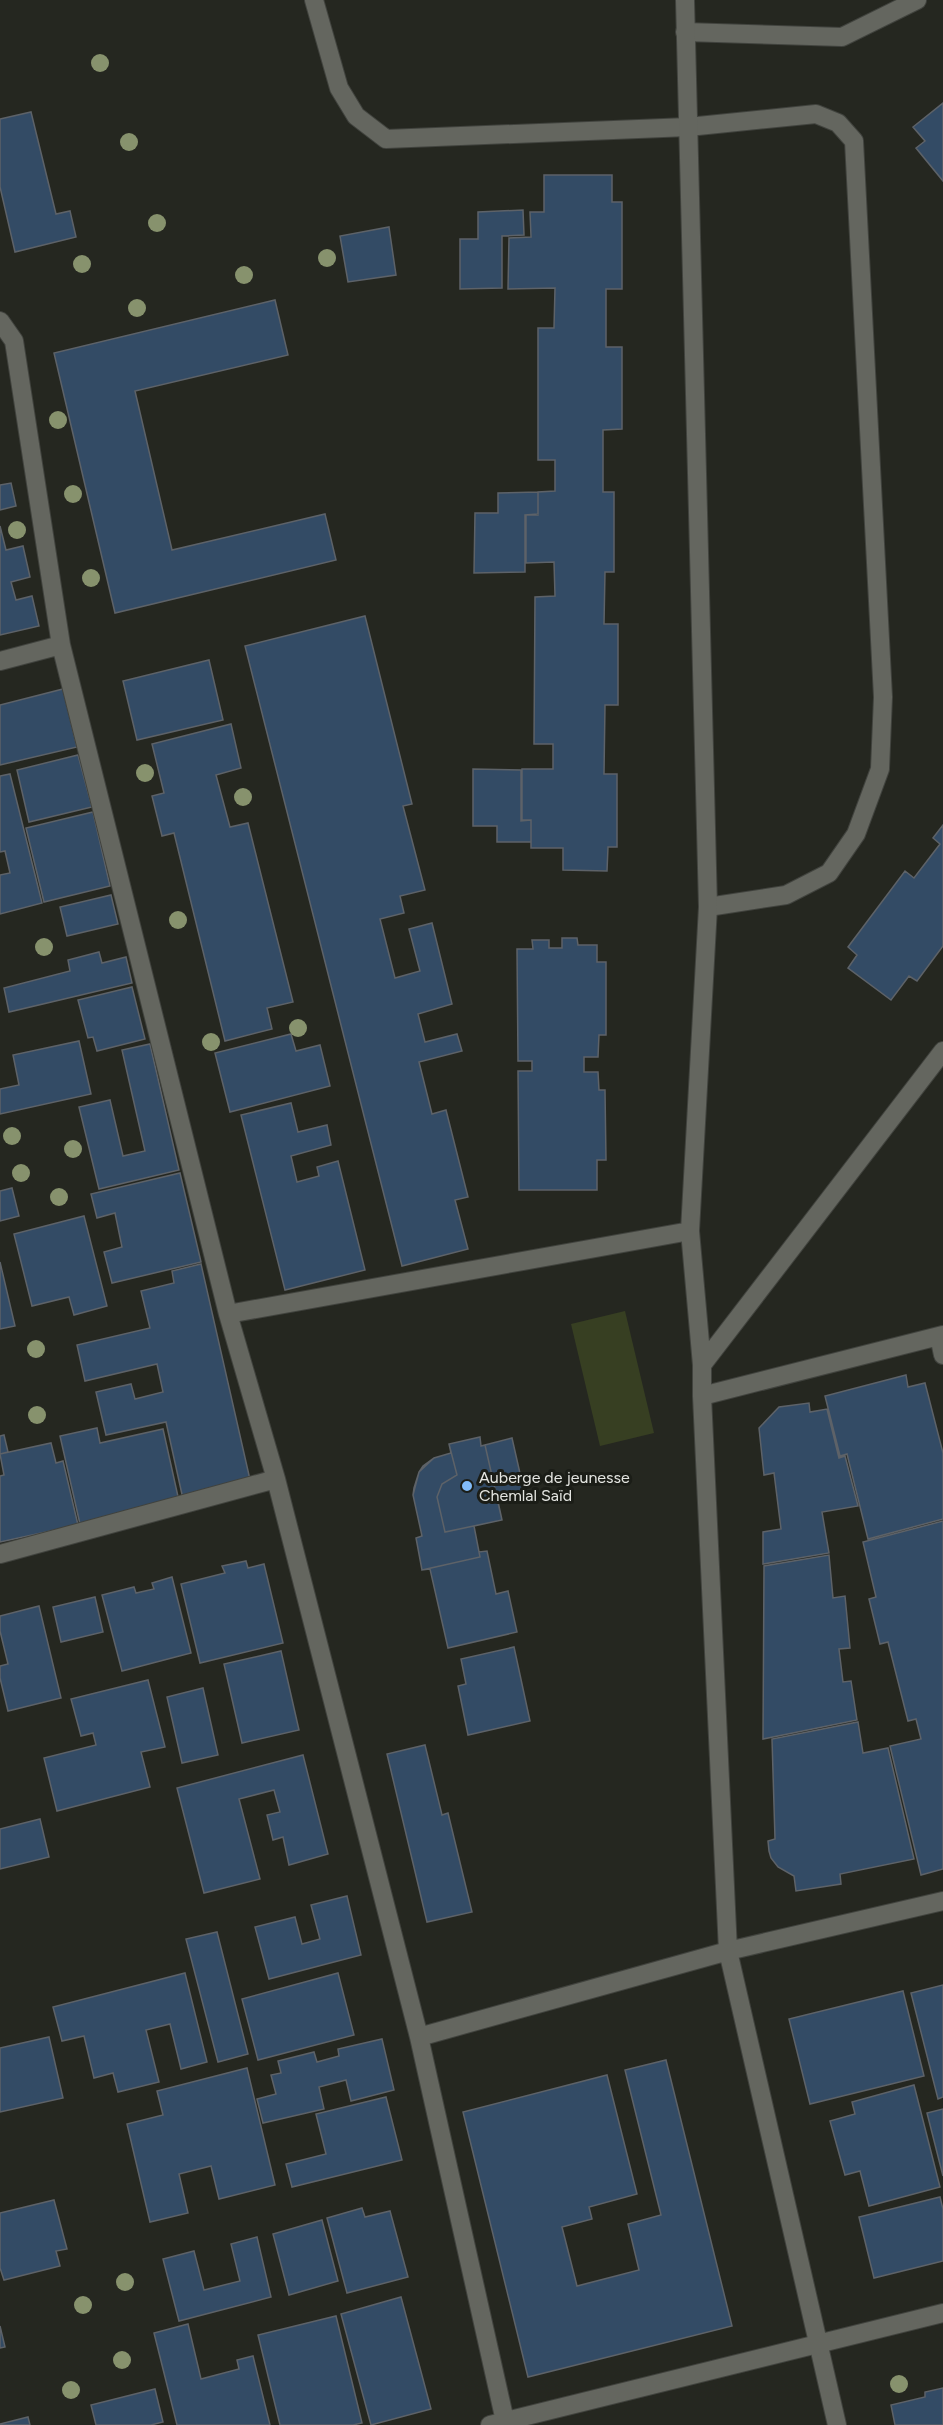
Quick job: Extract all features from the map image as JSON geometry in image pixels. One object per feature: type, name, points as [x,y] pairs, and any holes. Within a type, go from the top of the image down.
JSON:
[{"type":"street","points":[[314,0],[339,88],[356,116],[386,139],[688,128],[816,114],[838,123],[854,141],[883,697],[880,769],[856,834],[829,873],[786,896],[708,907]]},
{"type":"street","points":[[685,0],[708,907],[690,1231],[702,1365],[728,1951],[837,2425]]},
{"type":"street","points":[[685,32],[842,37],[917,0]]},
{"type":"street","points":[[0,321],[14,341],[61,645],[228,1314],[276,1479],[419,2037],[497,2423],[819,2346],[943,2313]]},
{"type":"street","points":[[0,661],[61,645]]},
{"type":"street","points":[[702,1365],[943,1051]]},
{"type":"street","points":[[228,1314],[690,1231]]},
{"type":"street","points":[[702,1396],[941,1335],[943,1355]]},
{"type":"street","points":[[0,1554],[276,1479]]},
{"type":"street","points":[[419,2037],[728,1951],[943,1901]]},
{"type":"green space","points":[[625,1311],[654,1433],[600,1446],[571,1324]]},
{"type":"building","points":[[943,103],[943,181],[916,148],[925,141],[913,127]]},
{"type":"building","points":[[31,112],[56,214],[70,211],[76,237],[15,252],[0,187],[0,119]]},
{"type":"building","points":[[544,175],[612,175],[612,202],[622,202],[622,289],[606,289],[606,347],[622,347],[622,429],[603,430],[603,492],[614,492],[614,572],[605,572],[604,624],[618,624],[618,705],[605,705],[604,774],[617,774],[617,847],[608,847],[607,871],[563,870],[563,848],[531,848],[531,820],[522,820],[522,769],[553,769],[553,744],[534,744],[535,597],[555,596],[554,562],[526,563],[526,515],[538,515],[538,492],[555,491],[555,460],[538,460],[538,328],[554,328],[555,288],[508,289],[509,238],[531,237],[530,212],[544,212]]},
{"type":"building","points":[[523,210],[524,235],[502,236],[502,288],[460,289],[460,239],[478,239],[478,212]]},
{"type":"building","points":[[389,227],[396,275],[348,282],[340,236]]},
{"type":"building","points":[[275,300],[288,355],[135,391],[172,550],[325,514],[336,560],[115,613],[54,353]]},
{"type":"building","points":[[11,483],[16,506],[0,510],[0,485]]},
{"type":"building","points":[[538,492],[538,514],[525,515],[525,572],[474,573],[475,513],[498,513],[498,493]]},
{"type":"building","points":[[0,526],[6,550],[23,546],[30,577],[11,582],[16,600],[32,596],[39,626],[0,635]]},
{"type":"building","points":[[365,616],[412,804],[403,806],[425,890],[400,896],[404,913],[380,919],[395,978],[420,971],[409,929],[432,923],[452,1004],[418,1014],[425,1042],[457,1034],[462,1051],[419,1062],[432,1114],[446,1110],[468,1197],[455,1200],[468,1249],[402,1266],[245,646]]},
{"type":"building","points":[[209,660],[223,720],[137,740],[123,681]]},
{"type":"building","points":[[63,689],[77,747],[0,765],[0,705]]},
{"type":"building","points":[[231,724],[241,768],[216,775],[230,827],[248,823],[293,1002],[267,1008],[272,1029],[225,1041],[174,833],[162,836],[152,796],[164,793],[152,744]]},
{"type":"building","points":[[78,755],[92,807],[29,822],[17,770]]},
{"type":"building","points":[[473,769],[521,770],[521,821],[531,820],[531,842],[497,842],[497,826],[473,826]]},
{"type":"building","points":[[10,774],[42,903],[0,914],[0,875],[10,873],[5,851],[0,852],[0,776]]},
{"type":"building","points":[[93,812],[110,886],[44,902],[26,828]]},
{"type":"building","points":[[943,825],[943,946],[917,981],[909,976],[891,1000],[848,968],[857,955],[848,947],[905,871],[914,878],[940,844],[933,838]]},
{"type":"building","points":[[111,895],[118,924],[67,936],[60,907]]},
{"type":"building","points":[[562,938],[577,938],[578,945],[597,945],[597,962],[606,962],[606,1035],[599,1035],[598,1057],[584,1057],[584,1072],[598,1072],[599,1090],[605,1090],[606,1160],[597,1160],[597,1190],[519,1190],[518,1071],[532,1071],[532,1061],[518,1061],[517,949],[533,949],[532,940],[549,940],[549,948],[562,948]]},
{"type":"building","points":[[99,952],[102,963],[126,957],[132,983],[9,1012],[4,988],[70,971],[68,960]]},
{"type":"building","points":[[132,987],[145,1039],[97,1051],[93,1037],[88,1038],[78,1000]]},
{"type":"building","points":[[291,1034],[296,1051],[320,1045],[330,1086],[230,1112],[215,1053]]},
{"type":"building","points":[[79,1041],[91,1094],[0,1114],[0,1089],[19,1085],[13,1055]]},
{"type":"building","points":[[150,1044],[179,1170],[99,1189],[79,1107],[110,1100],[123,1156],[145,1151],[122,1050]]},
{"type":"building","points":[[291,1103],[298,1132],[327,1125],[331,1145],[291,1156],[297,1182],[319,1176],[317,1167],[338,1161],[365,1270],[285,1290],[241,1115]]},
{"type":"building","points":[[180,1173],[201,1262],[112,1283],[104,1252],[122,1247],[115,1213],[97,1218],[91,1194]]},
{"type":"building","points":[[12,1188],[19,1216],[0,1221],[0,1191]]},
{"type":"building","points":[[84,1216],[107,1306],[74,1315],[69,1297],[32,1306],[14,1234]]},
{"type":"building","points":[[0,1262],[15,1326],[0,1329]]},
{"type":"building","points":[[201,1264],[251,1484],[183,1499],[166,1422],[106,1435],[96,1392],[131,1384],[135,1399],[163,1392],[157,1364],[85,1381],[77,1345],[150,1328],[141,1291],[174,1283],[172,1271]]},
{"type":"building","points":[[906,1375],[908,1387],[925,1383],[943,1453],[943,1519],[868,1539],[847,1454],[840,1456],[825,1396]]},
{"type":"building","points":[[809,1403],[810,1412],[827,1409],[839,1458],[845,1456],[858,1506],[822,1512],[829,1553],[763,1564],[763,1532],[781,1529],[774,1473],[764,1475],[759,1428],[779,1407]]},
{"type":"building","points":[[97,1428],[100,1443],[163,1429],[179,1501],[80,1524],[60,1436]]},
{"type":"building","points":[[4,1435],[8,1452],[0,1454],[0,1436]]},
{"type":"building","points":[[480,1437],[481,1446],[512,1438],[524,1491],[497,1497],[502,1520],[474,1526],[479,1552],[487,1551],[496,1594],[508,1591],[517,1632],[448,1648],[430,1569],[422,1570],[416,1538],[422,1536],[413,1495],[414,1488],[423,1466],[434,1458],[451,1453],[449,1444]]},
{"type":"building","points":[[480,1437],[481,1446],[485,1445],[502,1520],[474,1526],[480,1557],[422,1570],[416,1538],[422,1536],[413,1495],[419,1472],[434,1458],[451,1453],[449,1444]]},
{"type":"building","name":"Auberge de jeunesse Chemlal Saïd","points":[[480,1437],[481,1446],[485,1445],[502,1520],[445,1532],[437,1497],[442,1484],[457,1475],[449,1444]]},
{"type":"building","points":[[51,1443],[56,1463],[63,1461],[78,1525],[0,1542],[0,1476],[4,1475],[0,1454]]},
{"type":"building","points":[[943,1521],[943,1869],[921,1875],[890,1746],[921,1739],[916,1719],[908,1721],[888,1642],[880,1644],[869,1599],[876,1597],[863,1542]]},
{"type":"building","points":[[829,1555],[833,1598],[845,1596],[850,1648],[839,1649],[843,1682],[851,1681],[857,1720],[763,1739],[764,1566]]},
{"type":"building","points":[[246,1561],[248,1568],[264,1564],[283,1643],[200,1663],[181,1584],[225,1573],[222,1566]]},
{"type":"building","points":[[172,1577],[191,1653],[122,1671],[102,1595],[134,1587],[136,1593],[154,1589],[152,1583]]},
{"type":"building","points":[[95,1597],[103,1632],[61,1642],[53,1607]]},
{"type":"building","points":[[39,1606],[61,1698],[8,1711],[0,1678],[0,1666],[8,1664],[0,1631],[0,1616]]},
{"type":"building","points":[[514,1647],[530,1721],[468,1735],[458,1686],[466,1684],[461,1659]]},
{"type":"building","points":[[281,1651],[299,1730],[242,1743],[224,1664]]},
{"type":"building","points":[[148,1680],[165,1747],[141,1752],[150,1787],[57,1811],[44,1758],[96,1745],[93,1733],[81,1736],[71,1699]]},
{"type":"building","points":[[203,1688],[218,1755],[182,1763],[167,1697]]},
{"type":"building","points":[[858,1722],[863,1753],[888,1748],[914,1859],[840,1874],[841,1884],[796,1891],[794,1876],[778,1867],[769,1851],[768,1841],[775,1839],[772,1739]]},
{"type":"building","points":[[425,1745],[442,1815],[448,1813],[472,1912],[427,1922],[387,1754]]},
{"type":"building","points":[[303,1755],[328,1854],[289,1865],[283,1837],[273,1840],[267,1815],[280,1812],[274,1790],[239,1799],[260,1879],[204,1893],[177,1788]]},
{"type":"building","points":[[40,1819],[49,1857],[0,1869],[0,1829]]},
{"type":"building","points":[[347,1896],[361,1955],[269,1979],[255,1927],[295,1917],[302,1944],[320,1939],[311,1905]]},
{"type":"building","points":[[217,1932],[248,2054],[218,2062],[186,1939]]},
{"type":"building","points":[[185,1973],[207,2062],[181,2069],[170,2024],[146,2030],[159,2082],[118,2092],[113,2073],[94,2078],[84,2036],[62,2041],[53,2007]]},
{"type":"building","points":[[338,1973],[354,2035],[258,2060],[242,1999]]},
{"type":"building","points":[[943,1985],[943,2097],[938,2099],[911,1993]]},
{"type":"building","points":[[903,1991],[924,2076],[810,2104],[789,2019]]},
{"type":"building","points":[[49,2037],[63,2098],[0,2112],[0,2048]]},
{"type":"building","points":[[382,2039],[394,2090],[351,2101],[346,2080],[319,2087],[324,2109],[263,2123],[257,2099],[276,2094],[271,2075],[281,2073],[278,2061],[314,2052],[317,2062],[339,2056],[338,2049]]},
{"type":"building","points":[[666,2060],[732,2326],[528,2377],[463,2112],[607,2075],[637,2194],[589,2207],[592,2219],[562,2227],[577,2286],[639,2270],[628,2224],[661,2215],[625,2070]]},
{"type":"building","points":[[247,2068],[275,2185],[219,2199],[211,2166],[179,2174],[188,2213],[150,2222],[127,2124],[163,2115],[157,2091]]},
{"type":"building","points":[[914,2085],[940,2187],[869,2206],[860,2171],[845,2175],[830,2121],[855,2114],[852,2102]]},
{"type":"building","points":[[386,2097],[402,2160],[292,2187],[286,2164],[326,2154],[316,2114]]},
{"type":"building","points":[[943,2109],[943,2176],[927,2113]]},
{"type":"building","points":[[940,2197],[943,2209],[943,2261],[874,2278],[859,2217]]},
{"type":"building","points":[[54,2200],[67,2249],[56,2251],[60,2266],[4,2280],[0,2268],[0,2213]]},
{"type":"building","points":[[362,2208],[365,2217],[390,2211],[408,2277],[347,2293],[327,2218]]},
{"type":"building","points":[[322,2220],[338,2281],[289,2295],[273,2234]]},
{"type":"building","points":[[257,2237],[271,2297],[179,2321],[163,2259],[194,2251],[204,2290],[240,2281],[231,2244]]},
{"type":"building","points":[[401,2297],[431,2409],[371,2425],[341,2314]]},
{"type":"building","points":[[336,2316],[362,2423],[280,2425],[258,2335]]},
{"type":"building","points":[[188,2324],[201,2379],[239,2369],[237,2360],[253,2356],[270,2425],[177,2425],[154,2333]]},
{"type":"building","points":[[0,2326],[5,2347],[0,2348]]},
{"type":"building","points":[[943,2388],[943,2425],[895,2425],[891,2405],[925,2397],[925,2392]]},
{"type":"building","points":[[155,2389],[163,2422],[151,2425],[96,2425],[91,2405]]},
{"type":"building","points":[[28,2417],[30,2425],[0,2425],[0,2424]]},
{"type":"place","name":"Auberge de jeunesse Chemlal Saïd","points":[[467,1486]]}]
